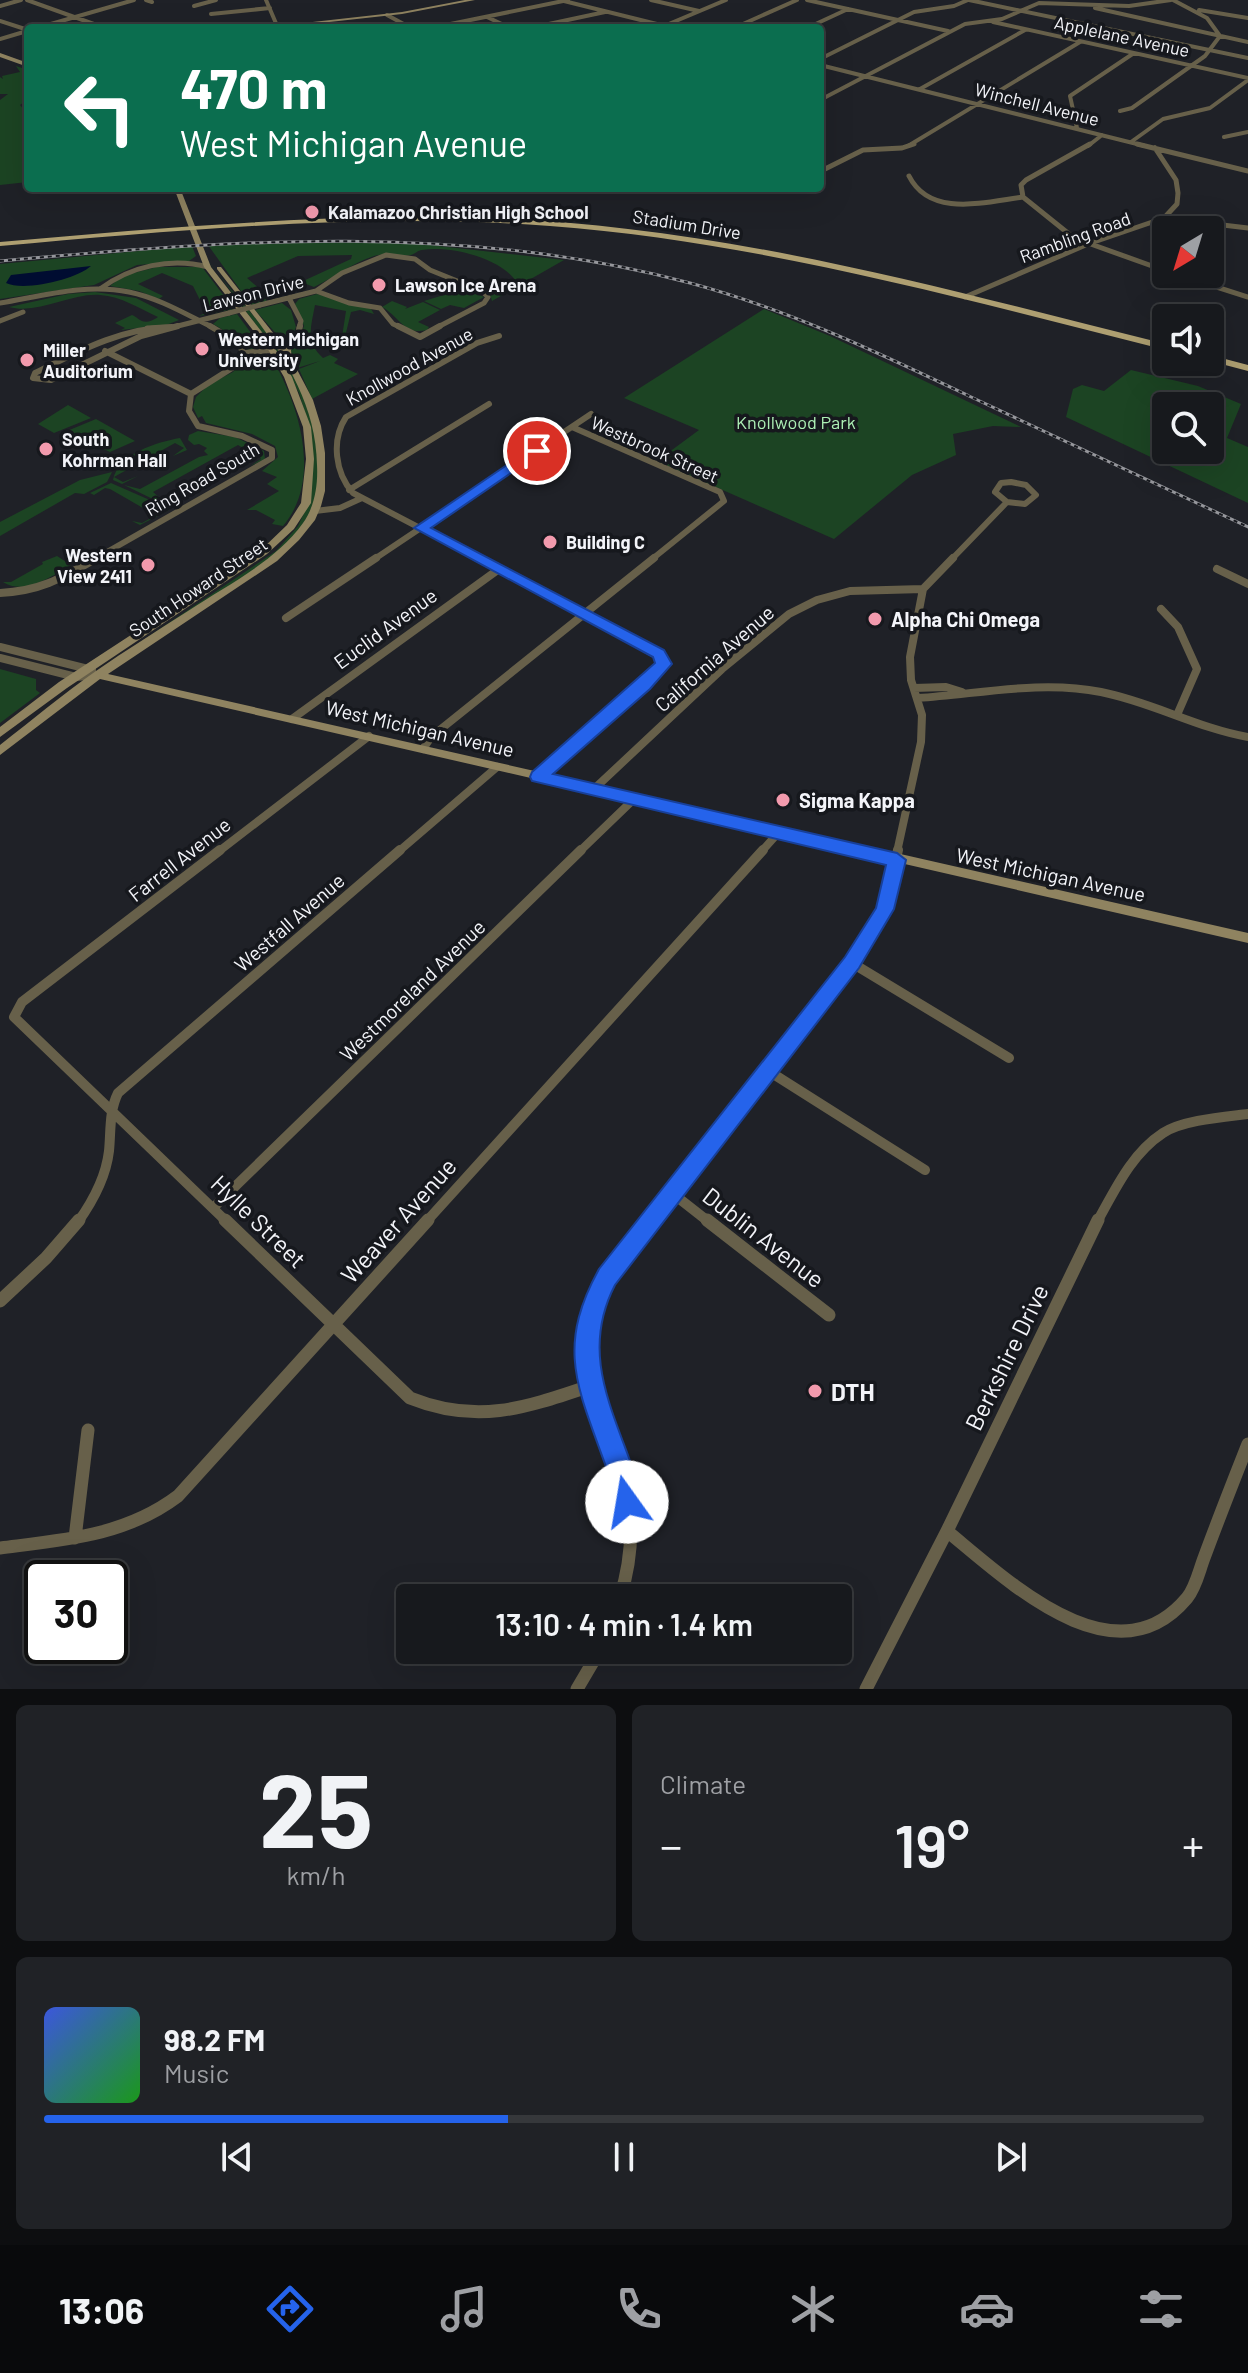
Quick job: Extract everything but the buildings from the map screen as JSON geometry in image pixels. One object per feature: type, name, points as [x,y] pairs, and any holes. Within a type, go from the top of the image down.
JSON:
[{"type":"main road","name":"Stadium Drive","points":[[0,246],[193,228],[382,218],[536,222],[628,231],[824,263],[1152,344]]},
{"type":"main road","points":[[1224,362],[1248,368]]},
{"type":"street","points":[[0,6],[21,0]]},
{"type":"street","points":[[27,0],[96,24]]},
{"type":"street","points":[[50,24],[134,0]]},
{"type":"street","points":[[194,6],[216,0]]},
{"type":"street","points":[[266,0],[276,24]]},
{"type":"street","points":[[327,24],[473,0]]},
{"type":"street","points":[[451,24],[564,0],[656,24]]},
{"type":"street","points":[[651,0],[699,11]]},
{"type":"street","points":[[669,24],[726,0]]},
{"type":"street","points":[[743,24],[797,0]]},
{"type":"street","points":[[807,0],[948,31]]},
{"type":"street","points":[[824,60],[919,10],[954,6],[969,0],[1248,58]]},
{"type":"street","points":[[1077,0],[1128,18],[1248,42]]},
{"type":"street","points":[[824,98],[948,31],[1043,3],[1138,6],[1172,0],[1192,8],[1248,18]]},
{"type":"street","points":[[211,14],[270,8]]},
{"type":"street","points":[[1192,8],[1213,23],[1220,36]]},
{"type":"street","points":[[816,24],[848,9]]},
{"type":"street","points":[[549,24],[607,12]]},
{"type":"street","points":[[387,15],[404,24]]},
{"type":"street","points":[[487,17],[502,24]]},
{"type":"street","points":[[0,21],[24,29]]},
{"type":"street","name":"Applelane Avenue","points":[[990,21],[1248,79]]},
{"type":"street","points":[[648,24],[652,23]]},
{"type":"street","points":[[920,89],[1025,30]]},
{"type":"street","points":[[0,39],[24,31]]},
{"type":"street","points":[[1120,111],[1132,108],[1191,66],[1211,50],[1220,36]]},
{"type":"street","points":[[825,169],[863,150],[911,145],[1080,42]]},
{"type":"street","points":[[1077,128],[1070,96],[1134,53]]},
{"type":"street","points":[[0,59],[24,62]]},
{"type":"street","name":"Winchell Avenue","points":[[824,63],[1248,171]]},
{"type":"street","points":[[1131,142],[1163,119],[1210,108],[1248,79]]},
{"type":"street","points":[[1224,137],[1247,132]]},
{"type":"street","points":[[1023,197],[1022,183],[1075,155],[1102,135]]},
{"type":"street","points":[[1155,148],[1176,180],[1177,204],[1166,216]]},
{"type":"street","points":[[909,176],[921,194],[936,201],[966,203],[1023,197],[1068,233],[1088,244],[1152,266]]},
{"type":"street","points":[[179,192],[208,267],[274,345]]},
{"type":"street","name":"Rambling Road","points":[[965,297],[1088,244],[1152,222]]},
{"type":"street","points":[[1224,225],[1248,228]]},
{"type":"street","name":"South Howard Street","points":[[0,733],[76,677],[93,671],[274,559],[291,544],[315,511],[321,481],[318,425],[305,387],[289,359],[274,345],[200,244]]},
{"type":"street","points":[[100,289],[131,270],[183,264],[196,261],[201,255]]},
{"type":"street","name":"Lawson Drive","points":[[172,327],[316,291],[338,275],[386,255],[406,256],[430,270],[482,291],[488,297],[484,303],[420,337],[393,324],[380,308],[349,303],[316,291]]},
{"type":"street","points":[[183,264],[208,267]]},
{"type":"street","points":[[1220,288],[1248,297]]},
{"type":"street","points":[[0,306],[100,289],[139,295],[235,339],[243,353]]},
{"type":"street","points":[[289,298],[301,321],[298,335],[287,350],[289,359]]},
{"type":"street","points":[[0,321],[23,312]]},
{"type":"street","points":[[144,327],[172,327],[141,336],[51,380],[33,378],[35,373],[93,345],[144,327]]},
{"type":"street","points":[[93,345],[191,394],[232,368],[243,353],[298,335]]},
{"type":"street","name":"Knollwood Avenue","points":[[349,490],[338,469],[343,420],[464,349],[499,336]]},
{"type":"street","name":"South Howard Street","points":[[1,748],[93,671],[264,552],[291,527],[308,494],[309,439],[303,415],[274,345]]},
{"type":"street","name":"Ring Road South","points":[[0,593],[45,587],[272,458],[272,450],[252,439],[198,426],[189,411],[191,394]]},
{"type":"street","points":[[489,404],[349,490],[584,613],[663,659],[662,668],[645,685],[539,777]]},
{"type":"street","points":[[286,618],[591,414]]},
{"type":"street","name":"Westbrook Street","points":[[572,427],[713,489],[725,498],[584,613]]},
{"type":"street","points":[[1020,482],[1035,493],[1035,499],[1025,504],[1007,502],[995,492],[1001,483],[1020,482]]},
{"type":"street","points":[[315,511],[340,508],[362,498]]},
{"type":"street","points":[[623,1584],[630,1552],[631,1525],[624,1480],[590,1386],[586,1347],[592,1306],[607,1277],[852,963],[885,909],[923,729],[910,657],[923,589],[1007,502]]},
{"type":"street","name":"Euclid Avenue","points":[[292,719],[499,569]]},
{"type":"street","points":[[1217,569],[1248,584]]},
{"type":"street","name":"California Avenue","points":[[594,789],[722,669],[789,614],[817,600],[850,591],[923,589]]},
{"type":"street","points":[[1161,609],[1178,627],[1197,669],[1177,715]]},
{"type":"street","points":[[423,749],[431,737],[584,613]]},
{"type":"street","name":"West Michigan Avenue","points":[[0,647],[778,833],[1248,938]]},
{"type":"street","points":[[0,658],[76,677]]},
{"type":"street","points":[[914,688],[946,687],[962,692]]},
{"type":"street","points":[[918,698],[1027,688],[1078,689],[1121,697],[1215,731],[1248,737]]},
{"type":"street","name":"Farrell Avenue","points":[[14,1014],[22,1002],[369,736]]},
{"type":"street","name":"Westfall Avenue","points":[[110,1108],[123,1088],[497,767]]},
{"type":"street","name":"Westmoreland Avenue","points":[[214,1207],[634,799]]},
{"type":"street","name":"Weaver Avenue","points":[[0,1548],[75,1538],[131,1526],[165,1508],[778,833]]},
{"type":"street","points":[[852,963],[1009,1058]]},
{"type":"street","name":"Hylle Street","points":[[14,1014],[21,1026],[214,1207],[410,1398],[444,1411],[513,1411],[590,1386]]},
{"type":"street","points":[[767,1070],[925,1170]]},
{"type":"street","points":[[0,1301],[54,1250],[88,1208],[98,1190],[110,1152],[113,1124],[110,1108]]},
{"type":"street","name":"Berkshire Drive","points":[[866,1689],[947,1531],[1085,1244],[1127,1167],[1164,1132],[1205,1120],[1248,1114]]},
{"type":"street","name":"Dublin Avenue","points":[[672,1193],[829,1315]]},
{"type":"street","points":[[75,1538],[88,1430]]},
{"type":"street","points":[[947,1531],[1058,1617],[1102,1634],[1141,1633],[1160,1625],[1189,1595],[1248,1444]]},
{"type":"street","points":[[577,1689],[592,1664]]},
{"type":"green space","points":[[16,66],[24,69],[24,102],[20,105],[24,110],[24,182],[0,185],[0,100],[8,94],[0,94],[0,77],[3,79],[2,76],[20,72]]},
{"type":"green space","points":[[394,241],[564,260],[492,301],[490,294],[497,294],[517,283],[500,267],[462,252],[434,249],[411,255],[374,256],[314,287],[301,282],[351,259],[352,255],[298,256],[247,278],[268,296],[266,301],[251,305],[208,245]]},
{"type":"green space","points":[[192,246],[196,256],[189,261],[137,265],[94,285],[0,299],[0,264]]},
{"type":"green space","points":[[157,267],[202,267],[234,309],[199,316],[211,310],[203,306],[193,286],[162,273],[138,284],[163,296],[159,299],[139,291],[110,286],[122,276]]},
{"type":"green space","points":[[218,273],[275,343],[302,393],[318,458],[314,500],[306,519],[292,538],[271,557],[219,595],[115,659],[276,551],[298,526],[311,498],[310,430],[299,393],[277,353]]},
{"type":"green space","points":[[460,286],[484,297],[464,308],[450,305],[441,309],[424,301],[457,291]]},
{"type":"green space","points":[[95,292],[136,298],[179,320],[166,325],[121,330],[125,328],[115,323],[132,315],[145,322],[158,317],[123,300],[100,295],[31,308],[9,307],[68,294]]},
{"type":"green space","points":[[317,294],[371,309],[374,314],[360,310],[351,312],[345,337],[342,337],[346,311],[315,305],[311,334],[317,352],[323,358],[330,355],[338,359],[334,363],[358,374],[312,399],[299,369],[320,361],[297,368],[290,349],[304,326],[295,304],[299,299]]},
{"type":"green space","points":[[392,301],[407,307],[405,309],[423,302],[440,310],[418,322],[429,327],[427,330],[413,330],[382,307]]},
{"type":"green space","points":[[282,303],[291,310],[296,327],[292,336],[280,338],[255,310]]},
{"type":"green space","name":"Knollwood Park","points":[[764,309],[830,336],[1021,427],[993,426],[953,434],[956,455],[912,475],[834,539],[657,461],[699,430],[624,398]]},
{"type":"green space","points":[[237,314],[262,348],[248,350],[239,339],[213,324],[220,318]]},
{"type":"green space","points":[[249,355],[270,355],[281,374],[302,441],[302,486],[295,507],[283,526],[272,524],[275,520],[256,510],[247,510],[279,491],[267,484],[277,477],[262,471],[278,457],[275,446],[252,434],[206,423],[202,416],[198,418],[193,407],[196,397],[208,385],[233,372]]},
{"type":"green space","points":[[1131,370],[1212,392],[1152,392],[1152,458],[1066,417],[1073,389],[1082,385],[1104,391]]},
{"type":"green space","points":[[1224,397],[1241,404],[1227,438],[1248,447],[1248,503],[1165,464],[1224,464]]},
{"type":"green space","points":[[68,405],[91,418],[54,433],[38,424]]},
{"type":"green space","points":[[96,419],[135,441],[110,452],[67,431]]},
{"type":"green space","points":[[198,431],[235,437],[264,451],[265,459],[250,466],[261,459],[259,456],[262,454],[251,450],[236,458],[247,450],[238,445],[153,492],[161,499],[178,492],[159,502],[124,485],[140,489],[208,455],[204,451],[207,448],[188,440],[189,435]]},
{"type":"green space","points":[[180,438],[187,450],[173,456],[184,448],[175,443],[114,477],[130,456],[150,446]]},
{"type":"green space","points":[[112,472],[107,482],[84,494],[75,493],[0,536],[0,522],[80,480]]},
{"type":"green space","points":[[111,483],[169,510],[140,525],[132,521],[142,523],[153,517],[150,512],[110,489],[105,488],[94,495],[90,493]]},
{"type":"green space","points":[[57,556],[71,565],[29,586],[11,586],[3,582],[11,582]]},
{"type":"green space","points":[[0,669],[36,679],[36,690],[40,693],[0,723]]},
{"type":"water","points":[[91,266],[50,283],[25,286],[6,283],[11,275]]},
{"type":"railway","points":[[0,261],[173,247],[346,241],[519,251],[605,264],[690,283],[832,333],[1248,527]]},
{"type":"place","name":"Kalamazoo Christian High School","points":[[312,212]]},
{"type":"place","name":"Lawson Ice Arena","points":[[379,285]]},
{"type":"place","name":"Western Michigan University","points":[[202,349]]},
{"type":"place","name":"Miller Auditorium","points":[[27,360]]},
{"type":"place","name":"South Kohrman Hall","points":[[46,449]]},
{"type":"place","name":"Building C","points":[[550,542]]},
{"type":"place","name":"Western View 2411","points":[[148,565]]},
{"type":"place","name":"Alpha Chi Omega","points":[[875,619]]},
{"type":"place","name":"Sigma Kappa","points":[[783,800]]},
{"type":"place","name":"DTH","points":[[815,1391]]},
{"type":"route","points":[[537,451],[421,528],[659,654],[664,664],[645,685],[539,777],[897,860],[885,909],[852,963],[607,1277],[592,1306],[586,1347],[590,1386],[624,1480],[627,1502]]}]
